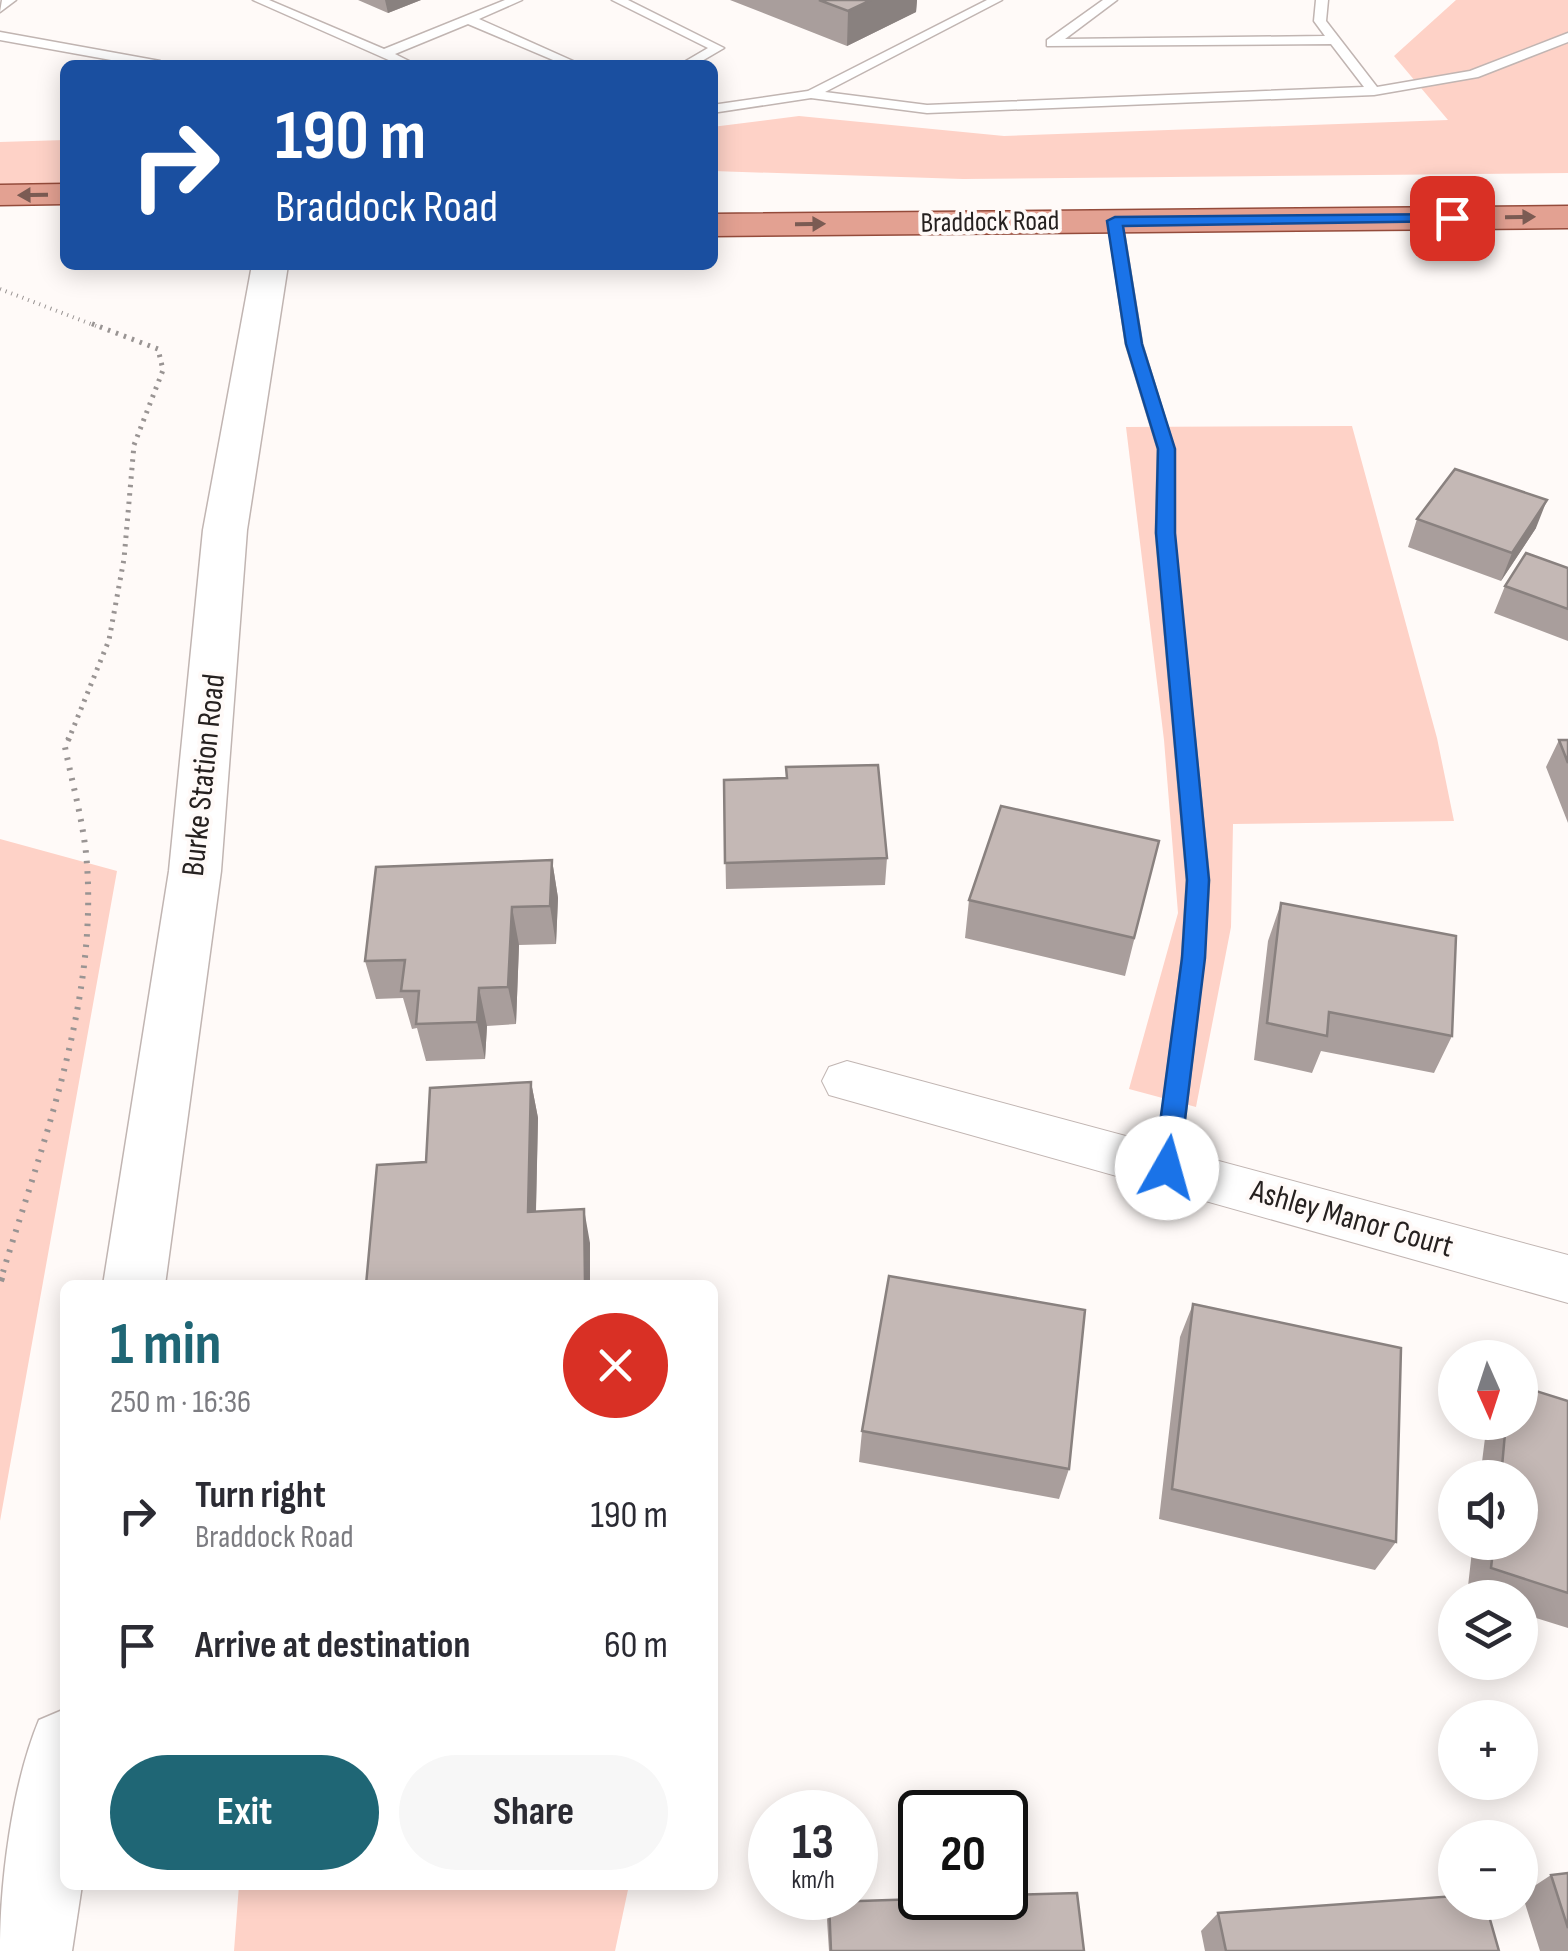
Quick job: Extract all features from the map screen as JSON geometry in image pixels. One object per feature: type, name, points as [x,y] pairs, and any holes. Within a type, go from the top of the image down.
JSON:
[{"type":"main road","points":[[0,195],[60,194]]},
{"type":"main road","name":"Braddock Road","points":[[718,225],[1568,217]]},
{"type":"street","name":"Burke Station Road","points":[[135,1280],[197,853],[225,530],[269,270]]},
{"type":"street","name":"Ashley Manor Court","points":[[847,1081],[1568,1279]]},
{"type":"street","points":[[32,1951],[60,1777]]},
{"type":"lane","points":[[0,8],[10,0]]},
{"type":"lane","points":[[260,0],[398,60]]},
{"type":"lane","points":[[383,54],[516,0]]},
{"type":"lane","points":[[618,0],[718,48],[695,60]]},
{"type":"lane","points":[[811,94],[996,0]]},
{"type":"lane","points":[[1111,0],[1051,43],[1332,40]]},
{"type":"lane","points":[[1328,2],[1320,21],[1374,91]]},
{"type":"lane","points":[[468,20],[564,60]]},
{"type":"lane","points":[[0,36],[132,60]]},
{"type":"lane","points":[[718,108],[811,94],[927,109],[1374,91],[1417,87],[1520,63],[1568,37]]},
{"type":"lane","points":[[1115,221],[1134,344],[1166,449],[1166,533],[1198,880],[1193,958],[1167,1168]]},
{"type":"path","points":[[0,290],[89,325],[146,341],[158,349],[163,370],[134,445],[120,590],[109,640],[65,747],[86,852],[86,941],[76,1009],[53,1110],[0,1281]]},
{"type":"shaded area","points":[[1456,0],[1568,0],[1568,173],[963,179],[718,171],[718,126],[799,116],[1004,136],[1448,120],[1394,56]]},
{"type":"shaded area","points":[[60,140],[60,183],[0,184],[0,142]]},
{"type":"shaded area","points":[[1352,426],[1437,738],[1454,821],[1233,824],[1231,927],[1196,1107],[1129,1089],[1178,913],[1164,740],[1126,427]]},
{"type":"shaded area","points":[[0,839],[117,871],[0,1521]]},
{"type":"shaded area","points":[[239,1890],[628,1890],[615,1951],[234,1951]]},
{"type":"building","points":[[819,0],[871,0],[848,11]]},
{"type":"building","points":[[1455,469],[1547,500],[1512,553],[1417,519]]},
{"type":"building","points":[[1526,553],[1568,568],[1568,609],[1505,586]]},
{"type":"building","points":[[1559,740],[1568,740],[1568,763]]},
{"type":"building","points":[[878,765],[887,858],[725,863],[724,780],[787,778],[786,767]]},
{"type":"building","points":[[1001,806],[1159,841],[1134,938],[969,900]]},
{"type":"building","points":[[552,860],[550,906],[512,907],[508,987],[479,988],[477,1022],[416,1024],[419,991],[401,991],[405,960],[365,961],[376,867]]},
{"type":"building","points":[[1281,903],[1456,936],[1452,1036],[1329,1012],[1327,1036],[1267,1023]]},
{"type":"building","points":[[531,1082],[528,1212],[584,1209],[585,1280],[366,1280],[377,1165],[426,1162],[430,1088]]},
{"type":"building","points":[[889,1276],[1085,1310],[1069,1469],[862,1431]]},
{"type":"building","points":[[1193,1304],[1401,1348],[1396,1542],[1172,1489]]},
{"type":"building","points":[[1538,1392],[1568,1401],[1568,1593],[1538,1580],[1491,1568],[1492,1560],[1538,1560],[1538,1460],[1503,1460],[1504,1440],[1538,1440]]},
{"type":"building","points":[[1568,1873],[1568,1928],[1551,1875]]},
{"type":"building","points":[[1077,1893],[1084,1951],[831,1951],[830,1920],[878,1920],[878,1900],[898,1900],[898,1920],[1028,1920],[1028,1894]]},
{"type":"building","points":[[1438,1897],[1438,1920],[1490,1920],[1499,1951],[1226,1951],[1218,1913]]},
{"type":"route","points":[[1167,1168],[1193,958],[1198,880],[1166,533],[1166,449],[1156,405],[1134,344],[1115,221],[1452,218]]}]
